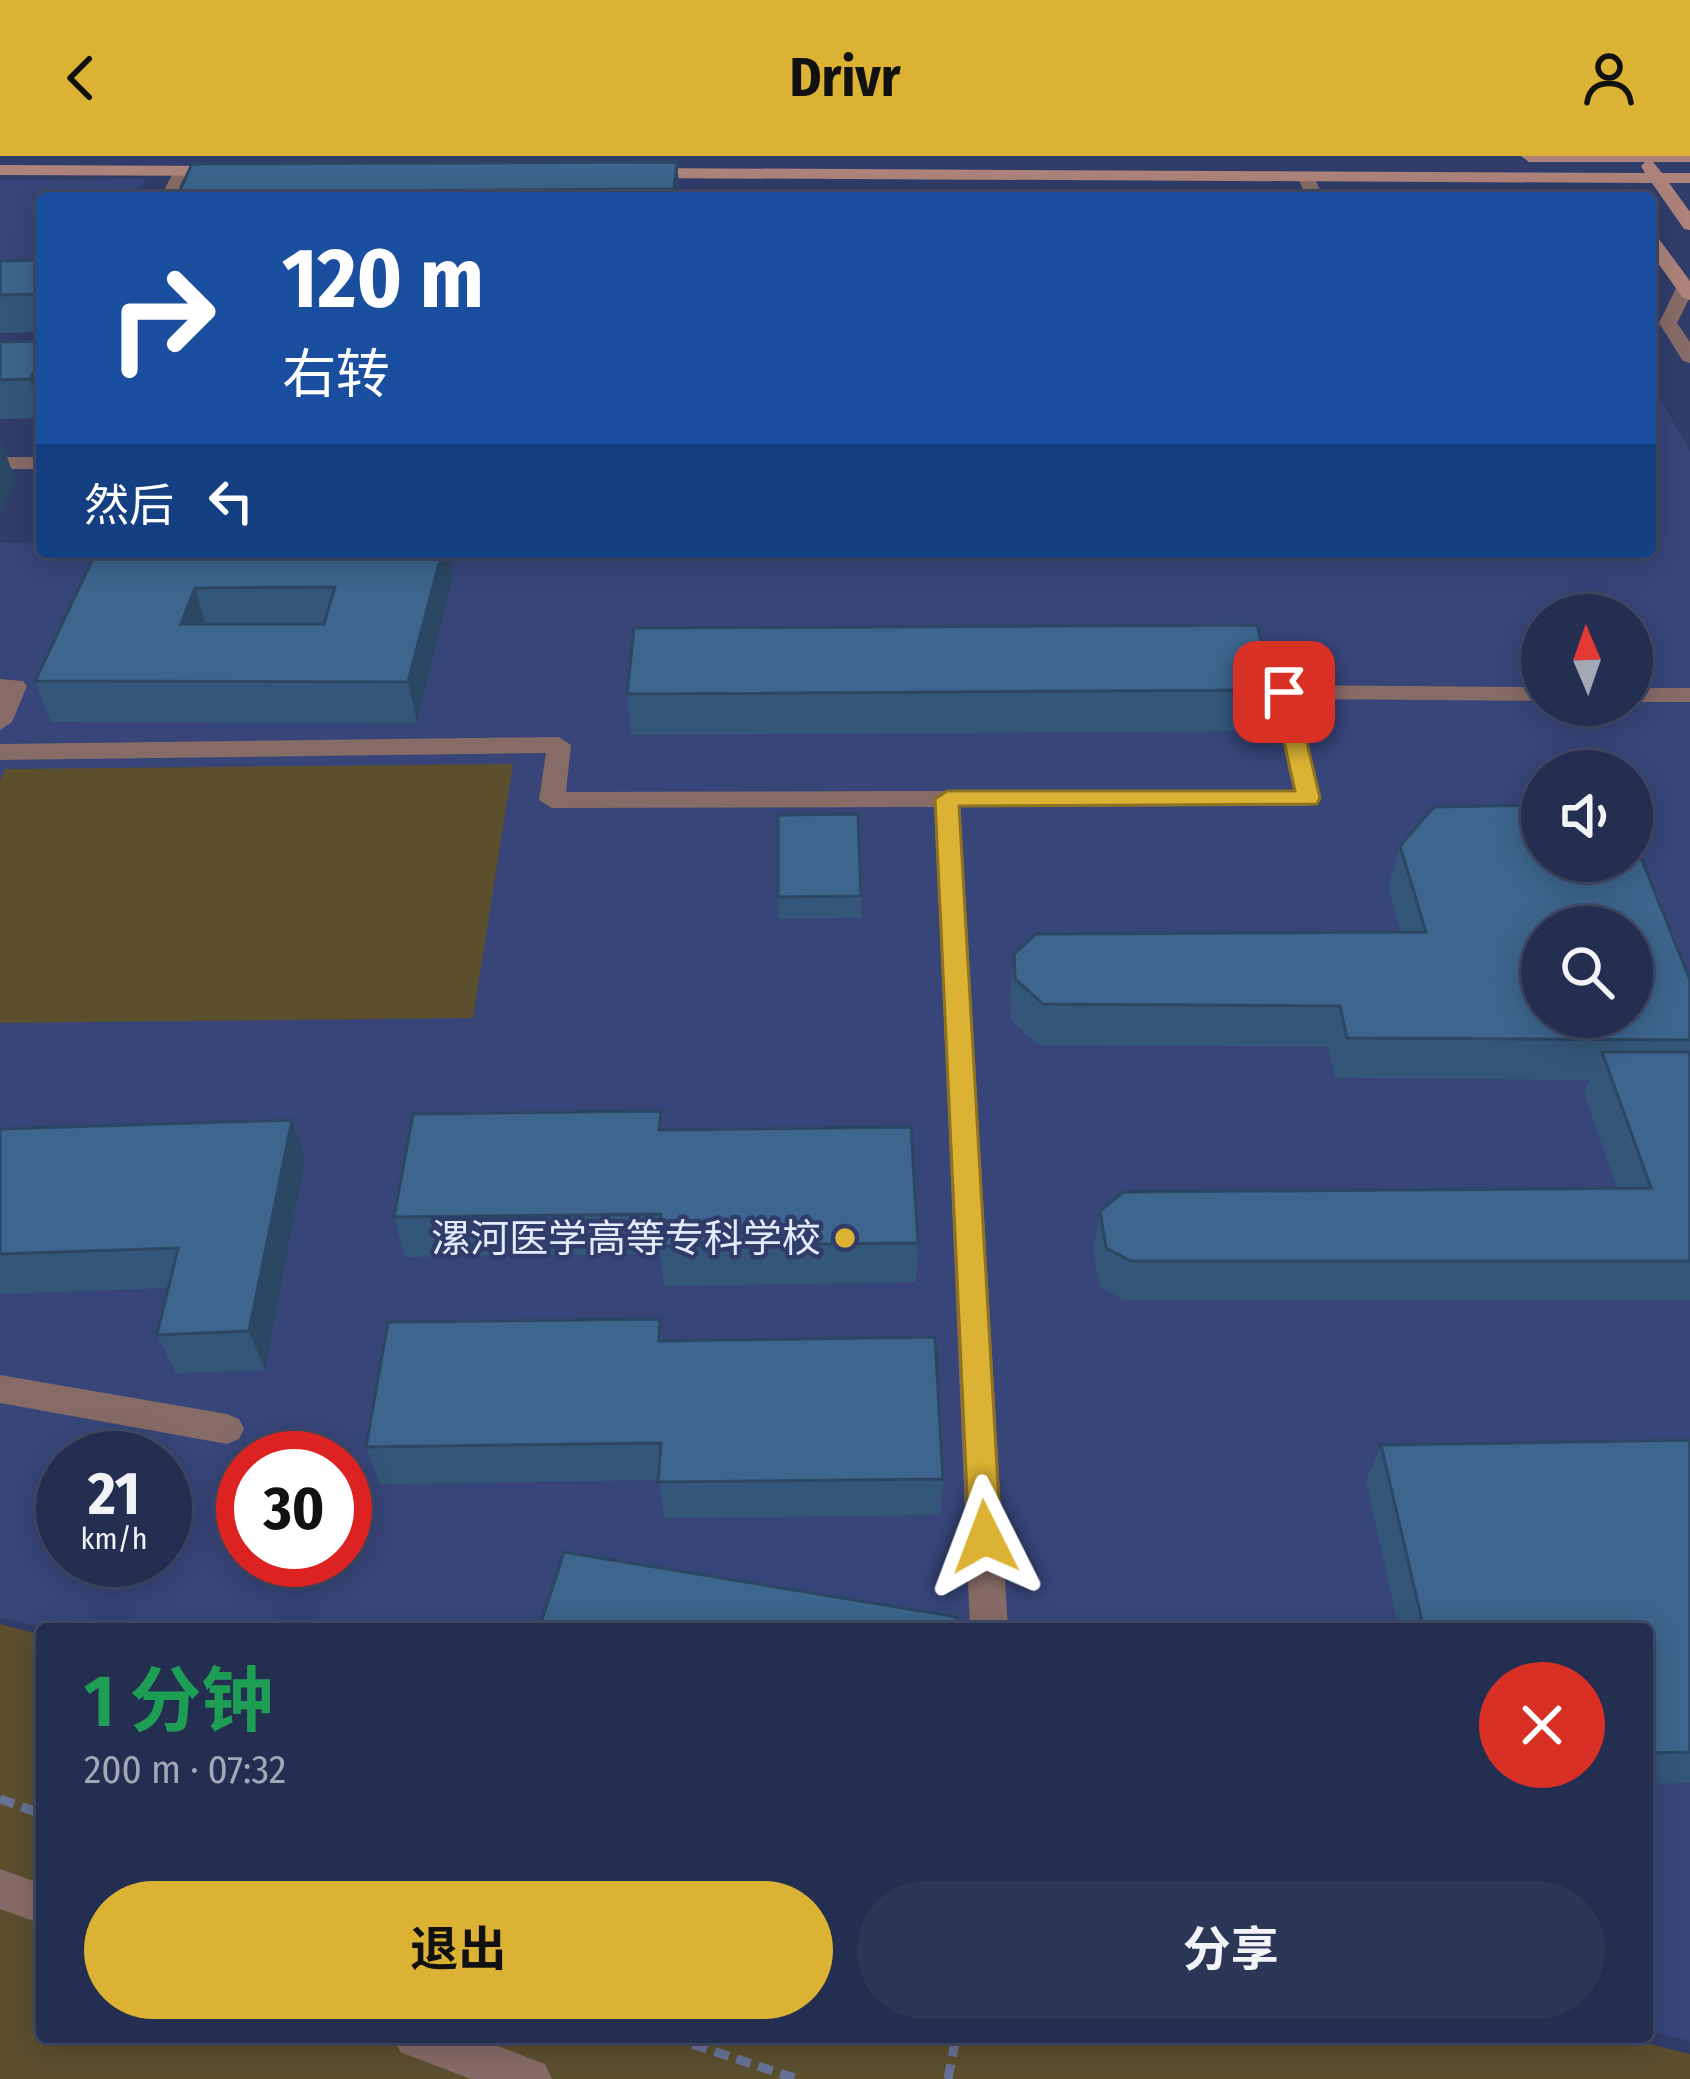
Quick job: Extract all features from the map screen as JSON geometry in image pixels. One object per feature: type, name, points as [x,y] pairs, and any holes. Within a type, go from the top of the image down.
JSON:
[{"type":"main road","points":[[1246,156],[1690,158]]},
{"type":"main road","points":[[1591,157],[1616,192]]},
{"type":"main road","points":[[1643,157],[1690,225]]},
{"type":"main road","points":[[608,173],[845,165],[1306,177],[1690,178]]},
{"type":"main road","points":[[0,170],[253,171]]},
{"type":"main road","points":[[1379,176],[1482,192]]},
{"type":"main road","points":[[1656,247],[1688,291]]},
{"type":"main road","points":[[1656,272],[1688,291]]},
{"type":"street","points":[[172,192],[182,171]]},
{"type":"street","points":[[1306,177],[1312,192]]},
{"type":"street","points":[[1688,291],[1668,323],[1690,357]]},
{"type":"street","points":[[0,464],[36,463]]},
{"type":"street","points":[[0,686],[15,686],[0,722]]},
{"type":"street","points":[[0,752],[559,745],[552,800],[1308,798],[1284,692],[1521,694]]},
{"type":"street","points":[[1653,694],[1690,695]]},
{"type":"street","points":[[947,799],[989,1623]]},
{"type":"street","points":[[0,1389],[226,1429]]},
{"type":"street","points":[[0,1889],[36,1902]]},
{"type":"street","points":[[432,2043],[530,2079]]},
{"type":"path","points":[[0,1799],[36,1812]]},
{"type":"path","points":[[689,2043],[796,2079]]},
{"type":"path","points":[[948,2079],[955,2043]]},
{"type":"shaded area","points":[[145,179],[138,192],[36,192],[36,291],[0,292],[0,180]]},
{"type":"shaded area","name":"漯河医学高等专科学校","points":[[1656,392],[1690,451],[1690,2041],[1653,2032],[1653,1623],[36,1626],[0,1617],[0,543],[36,542],[36,558],[1656,558]]},
{"type":"shaded area","points":[[513,764],[473,1018],[0,1023],[0,781],[5,769]]},
{"type":"shaded area","points":[[0,1624],[36,1633],[36,2043],[1646,2043],[1690,2054],[1690,2079],[0,2079]]},
{"type":"building","points":[[677,162],[674,189],[179,192],[192,164]]},
{"type":"building","points":[[36,260],[36,294],[0,295],[0,261]]},
{"type":"building","points":[[36,341],[36,368],[30,379],[0,380],[0,342]]},
{"type":"building","points":[[93,558],[440,558],[408,682],[35,681]],"holes":[[[335,587],[324,624],[181,624],[195,588]]]},
{"type":"building","points":[[1257,625],[1273,690],[627,694],[634,628]]},
{"type":"building","points":[[1521,805],[1521,882],[1651,882],[1690,980],[1690,1040],[1347,1038],[1340,1006],[1043,1004],[1015,979],[1014,954],[1036,934],[1426,932],[1400,846],[1434,807]]},
{"type":"building","points":[[858,814],[861,896],[778,897],[778,815]]},
{"type":"building","points":[[1602,1052],[1690,1052],[1690,1261],[1131,1261],[1106,1248],[1100,1211],[1123,1192],[1651,1188]]},
{"type":"building","points":[[661,1111],[659,1130],[911,1127],[918,1243],[659,1246],[661,1214],[394,1217],[413,1114]]},
{"type":"building","points":[[292,1120],[249,1331],[157,1335],[178,1248],[0,1254],[0,1129]]},
{"type":"building","points":[[660,1319],[659,1341],[935,1337],[943,1479],[658,1482],[661,1443],[372,1447],[369,1431],[388,1322]]},
{"type":"building","points":[[1690,1440],[1690,1752],[1653,1753],[1653,1623],[1423,1623],[1381,1445]]},
{"type":"building","points":[[564,1552],[957,1617],[956,1623],[541,1623]]},
{"type":"place","name":"漯河医学高等专科学校","points":[[845,1238]]},
{"type":"route","points":[[985,1537],[947,799],[1308,798],[1284,692]]}]
